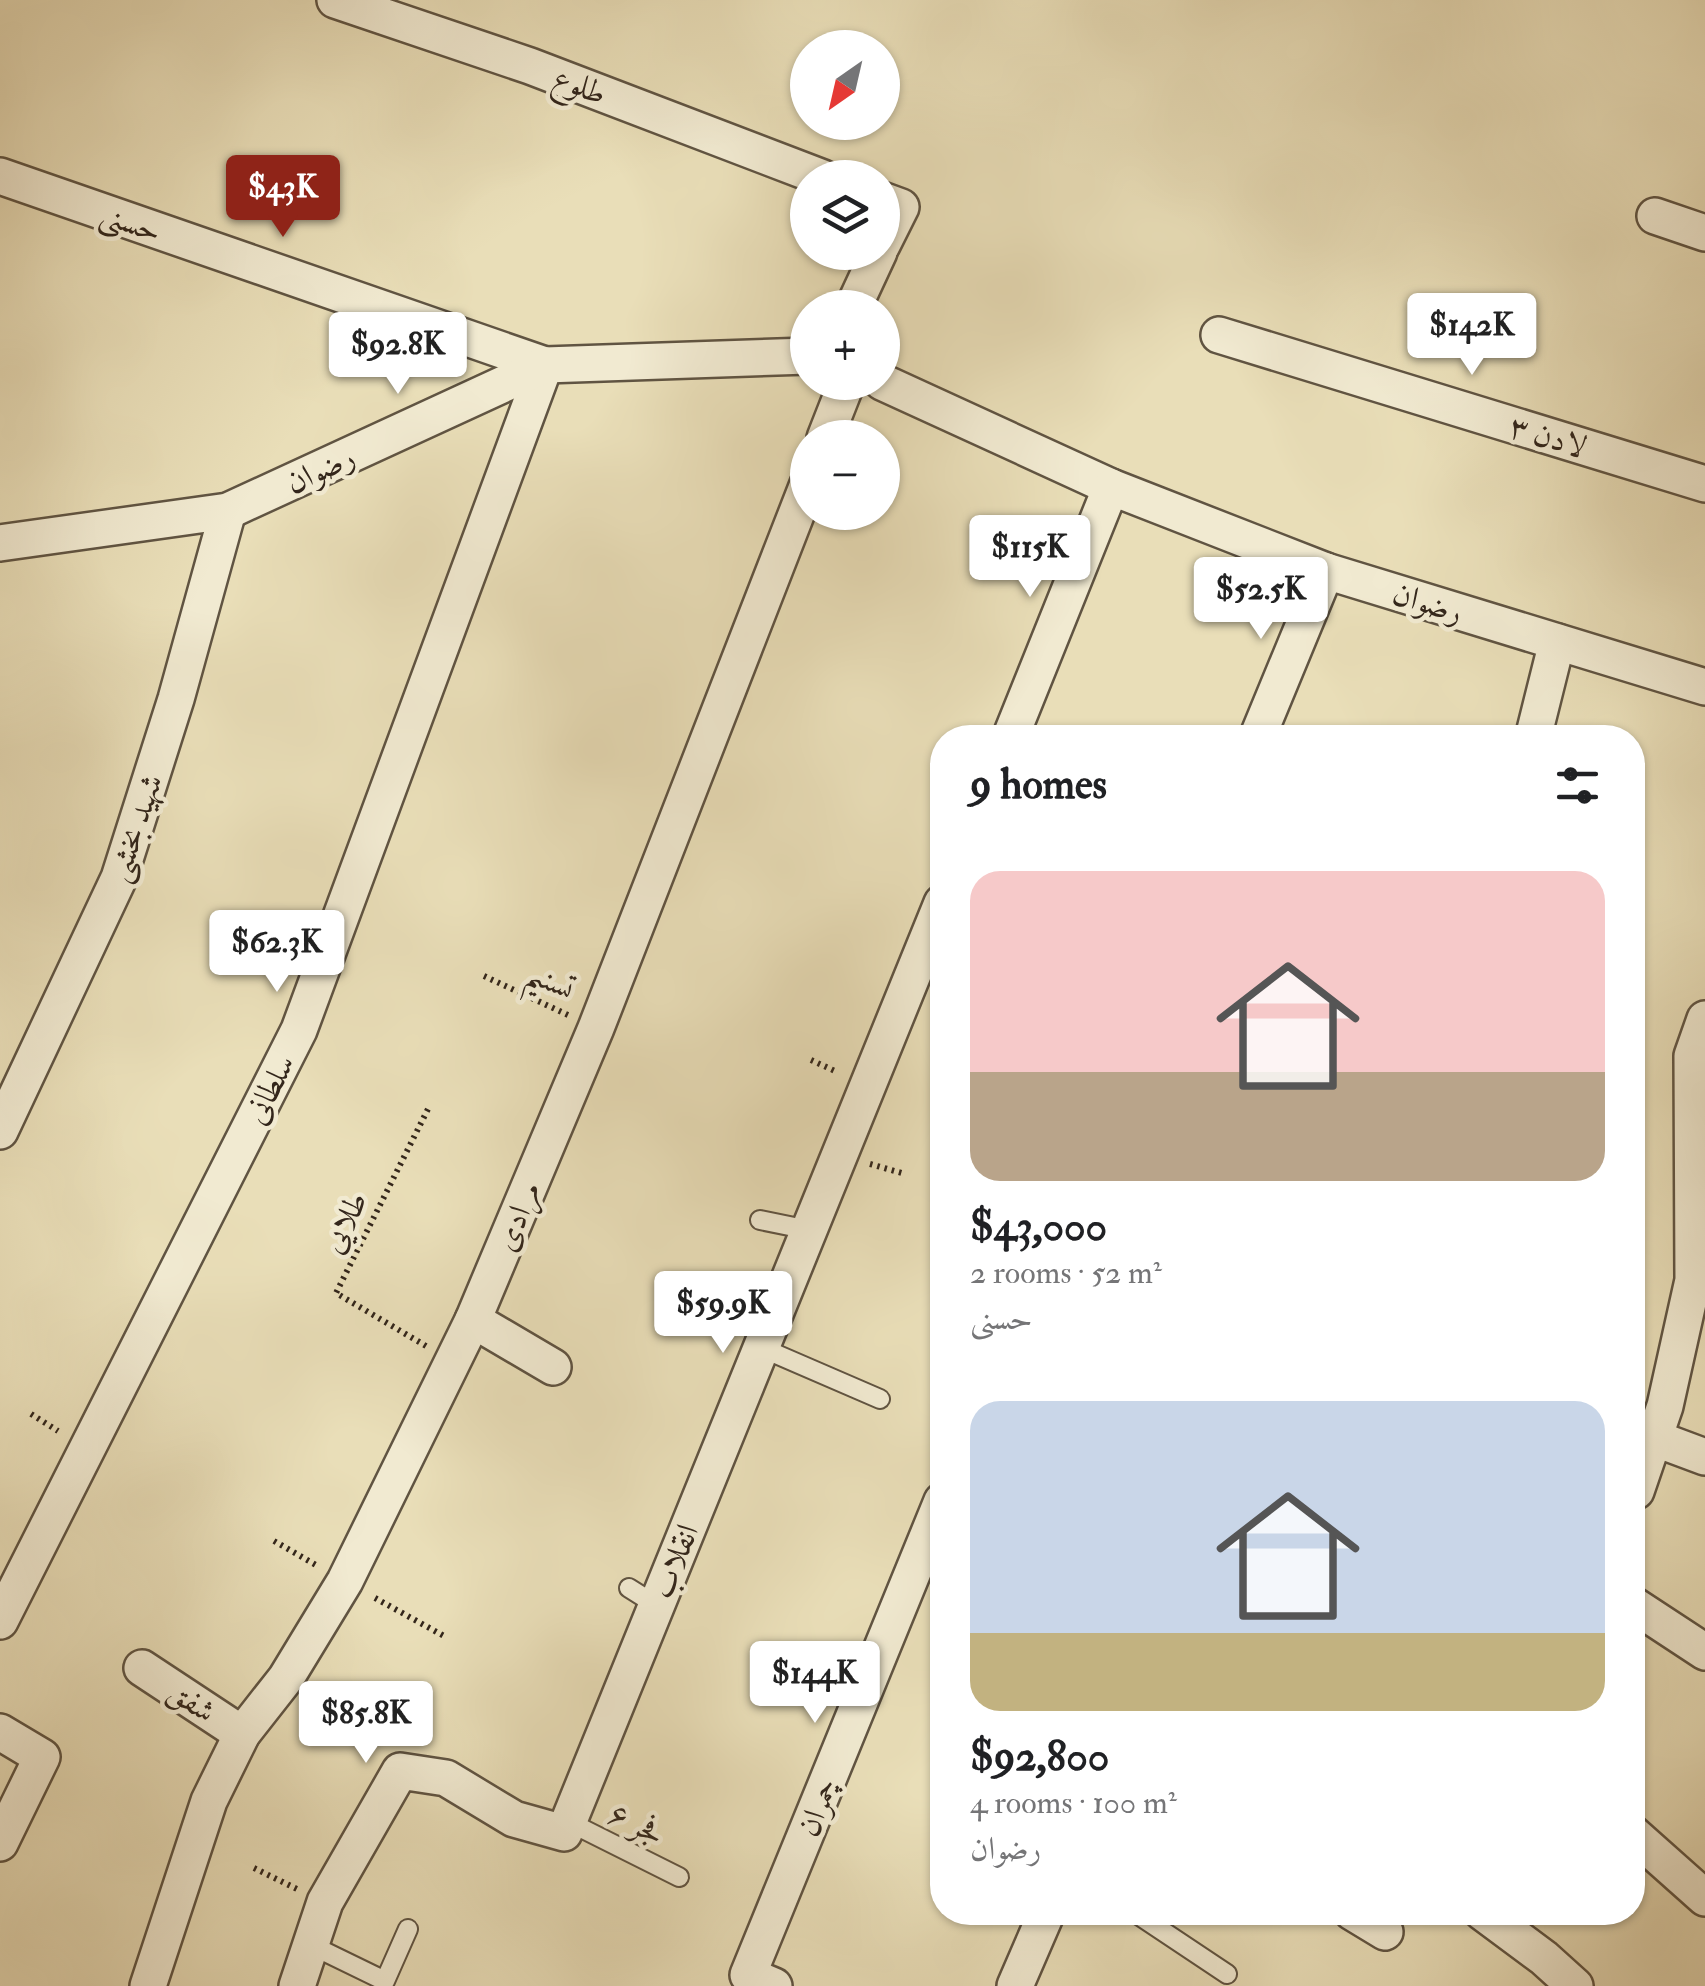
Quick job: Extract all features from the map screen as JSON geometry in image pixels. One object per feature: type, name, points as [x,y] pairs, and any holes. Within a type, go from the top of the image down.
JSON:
[{"type":"street","name":"طلوع","points":[[334,0],[530,66],[790,165]]},
{"type":"street","name":"حسنی","points":[[0,176],[545,365]]},
{"type":"street","points":[[1656,216],[1705,232]]},
{"type":"street","name":"لادن ۳","points":[[1219,335],[1705,484]]},
{"type":"street","name":"رضوان","points":[[0,544],[228,511],[545,365],[790,357]]},
{"type":"street","name":"سلطانی","points":[[0,1621],[299,1030],[545,365]]},
{"type":"street","name":"رضوان","points":[[900,390],[1111,487],[1326,571],[1705,687]]},
{"type":"street","points":[[1015,725],[1111,487]]},
{"type":"street","name":"شهید بخشی","points":[[0,1131],[120,878],[176,699],[228,511]]},
{"type":"street","name":"مرادی","points":[[148,1986],[209,1801],[242,1734],[286,1678],[345,1581],[473,1320],[596,1028],[790,530]]},
{"type":"street","points":[[1262,725],[1326,571]]},
{"type":"street","points":[[1536,725],[1557,642]]},
{"type":"street","name":"انقلاب","points":[[569,1822],[643,1597],[762,1348],[930,933]]},
{"type":"street","points":[[1645,1464],[1699,1283],[1692,1056],[1705,1019]]},
{"type":"street","points":[[473,1320],[553,1367]]},
{"type":"street","points":[[1654,1438],[1705,1457]]},
{"type":"street","name":"چمران","points":[[774,1986],[748,1974],[930,1530]]},
{"type":"street","points":[[1645,1613],[1705,1652]]},
{"type":"street","name":"شفق","points":[[142,1668],[242,1734]]},
{"type":"street","points":[[0,1732],[42,1756],[0,1843]]},
{"type":"street","points":[[297,1986],[325,1902],[400,1771],[446,1778],[514,1819],[564,1833],[569,1822]]},
{"type":"street","points":[[1645,1845],[1705,1898]]},
{"type":"street","points":[[1015,1986],[1041,1925]]},
{"type":"street","points":[[1373,1925],[1385,1932]]},
{"type":"street","points":[[1500,1925],[1575,1986]]},
{"type":"lane","points":[[760,1220],[809,1230]]},
{"type":"lane","points":[[762,1348],[880,1399]]},
{"type":"lane","name":"فجر ۶","points":[[569,1822],[679,1877]]},
{"type":"lane","points":[[1154,1925],[1227,1974]]},
{"type":"lane","points":[[311,1945],[386,1981],[408,1928]]},
{"type":"path","name":"تسنیم","points":[[484,976],[596,1028]]},
{"type":"path","name":"طلایی","points":[[430,1105],[336,1293],[453,1362]]}]
